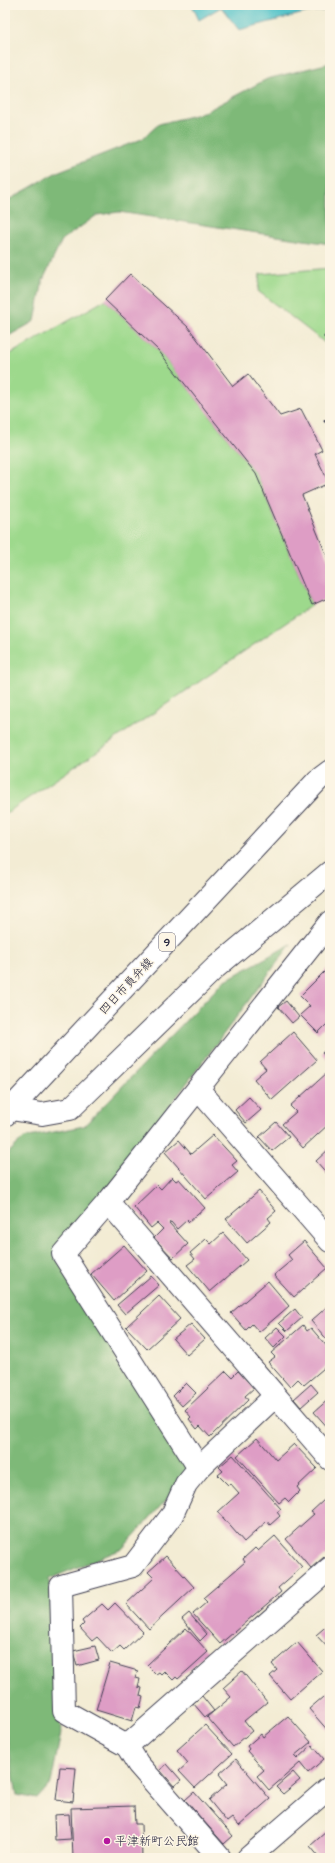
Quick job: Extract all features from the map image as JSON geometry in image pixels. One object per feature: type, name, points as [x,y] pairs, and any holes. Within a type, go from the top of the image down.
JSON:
[{"type":"street","name":"四日市員弁線","points":[[8,1112],[308,791],[330,771]]},
{"type":"street","points":[[8,1112],[42,1114],[70,1109],[215,968],[330,872]]},
{"type":"street","points":[[199,1468],[63,1254],[108,1202],[330,922]]},
{"type":"street","points":[[198,1090],[330,1241]]},
{"type":"street","points":[[108,1202],[330,1459]]},
{"type":"street","points":[[220,1858],[138,1764],[127,1746],[64,1711],[61,1586],[133,1566],[172,1514],[186,1484],[199,1468],[275,1396]]},
{"type":"street","points":[[127,1746],[330,1568]]},
{"type":"street","points":[[248,1858],[330,1787]]},
{"type":"path","points":[[324,336],[330,342]]},
{"type":"path","points":[[324,422],[330,417]]},
{"type":"green space","points":[[330,63],[330,244],[119,212],[97,215],[62,240],[43,280],[35,321],[5,338],[5,202],[57,172],[142,139],[159,124],[203,113],[267,79]]},
{"type":"green space","points":[[330,268],[330,337],[325,343],[258,291],[260,274]]},
{"type":"green space","points":[[105,300],[158,350],[256,474],[312,605],[5,814],[5,357]]},
{"type":"green space","points":[[291,944],[59,1254],[196,1467],[122,1549],[49,1579],[61,1733],[51,1783],[37,1799],[17,1795],[5,1729],[5,1156],[24,1138],[84,1126],[224,981]]},
{"type":"water","points":[[192,5],[330,5],[330,10],[308,12],[239,30],[221,7],[199,20]]},
{"type":"building","points":[[130,274],[188,327],[233,386],[248,374],[280,416],[301,409],[322,450],[315,454],[329,483],[302,495],[330,564],[330,597],[312,605],[256,474],[158,350],[105,300]]},
{"type":"building","points":[[330,966],[330,1023],[329,1022],[318,1033],[300,1015],[310,1006],[300,996]]},
{"type":"building","points":[[286,1001],[299,1017],[292,1023],[278,1007]]},
{"type":"building","points":[[293,1032],[317,1060],[272,1100],[254,1079],[266,1069],[260,1062]]},
{"type":"building","points":[[330,1045],[330,1062],[322,1053]]},
{"type":"building","points":[[327,1073],[330,1076],[330,1123],[303,1148],[282,1124],[296,1112],[290,1106]]},
{"type":"building","points":[[249,1097],[261,1110],[246,1123],[235,1110]]},
{"type":"building","points":[[276,1122],[289,1137],[272,1151],[259,1137]]},
{"type":"building","points":[[213,1135],[237,1161],[232,1165],[238,1172],[206,1199],[165,1152],[179,1140],[191,1154]]},
{"type":"building","points":[[330,1148],[330,1177],[316,1161]]},
{"type":"building","points":[[172,1177],[176,1181],[179,1179],[205,1208],[189,1222],[187,1220],[177,1229],[171,1222],[169,1223],[188,1244],[173,1258],[154,1238],[163,1229],[157,1223],[151,1228],[134,1207],[157,1185],[161,1189]]},
{"type":"building","points":[[259,1191],[276,1211],[268,1218],[271,1222],[247,1243],[226,1219]]},
{"type":"building","points":[[223,1233],[247,1260],[210,1292],[187,1265],[195,1259],[190,1253],[206,1239],[211,1244]]},
{"type":"building","points":[[304,1241],[327,1268],[294,1297],[274,1275],[292,1260],[288,1255]]},
{"type":"building","points":[[124,1245],[147,1271],[114,1301],[91,1274]]},
{"type":"building","points":[[151,1276],[159,1285],[125,1314],[117,1305]]},
{"type":"building","points":[[268,1281],[289,1306],[259,1332],[252,1324],[246,1330],[231,1313]]},
{"type":"building","points":[[159,1296],[180,1319],[147,1349],[126,1327]]},
{"type":"building","points":[[329,1305],[330,1306],[330,1343],[311,1321]]},
{"type":"building","points":[[295,1309],[302,1318],[287,1331],[279,1323]]},
{"type":"building","points":[[191,1324],[205,1339],[187,1355],[173,1339]]},
{"type":"building","points":[[303,1325],[307,1331],[311,1328],[330,1350],[330,1363],[304,1385],[298,1379],[290,1387],[268,1362],[275,1357],[271,1353]]},
{"type":"building","points":[[277,1327],[286,1336],[274,1348],[265,1338]]},
{"type":"building","points":[[226,1371],[232,1377],[238,1371],[254,1388],[245,1396],[248,1400],[210,1437],[200,1426],[197,1429],[189,1419],[191,1417],[185,1410]]},
{"type":"building","points":[[186,1383],[196,1393],[182,1406],[173,1396]]},
{"type":"building","points":[[311,1384],[318,1392],[301,1407],[294,1399]]},
{"type":"building","points":[[330,1398],[330,1430],[314,1412]]},
{"type":"building","points":[[257,1438],[276,1460],[294,1444],[317,1468],[297,1487],[300,1491],[289,1502],[285,1498],[279,1503],[237,1456]]},
{"type":"building","points":[[233,1455],[281,1509],[277,1512],[280,1516],[270,1525],[267,1521],[244,1542],[218,1512],[239,1493],[230,1483],[228,1485],[218,1475],[223,1471],[219,1467]]},
{"type":"building","points":[[324,1500],[327,1502],[330,1500],[330,1552],[311,1568],[286,1539],[314,1514],[311,1512]]},
{"type":"building","points":[[275,1536],[302,1567],[278,1588],[281,1592],[220,1644],[193,1614],[207,1602],[203,1598],[245,1562],[243,1559],[255,1548],[258,1551]]},
{"type":"building","points":[[166,1556],[194,1587],[149,1629],[126,1604],[154,1578],[148,1572]]},
{"type":"building","points":[[115,1603],[143,1632],[124,1650],[120,1646],[112,1653],[97,1637],[92,1641],[80,1628],[84,1624],[82,1621],[102,1604],[108,1610]]},
{"type":"building","points":[[189,1613],[207,1634],[200,1641],[182,1619]]},
{"type":"building","points":[[330,1623],[330,1650],[316,1635]]},
{"type":"building","points":[[186,1628],[208,1652],[178,1679],[176,1677],[173,1680],[164,1671],[161,1674],[159,1672],[156,1674],[147,1665]]},
{"type":"building","points":[[297,1642],[322,1671],[290,1699],[270,1676],[277,1670],[272,1664]]},
{"type":"building","points":[[95,1646],[99,1660],[77,1666],[73,1651]]},
{"type":"building","points":[[110,1663],[138,1671],[135,1678],[140,1679],[138,1687],[142,1688],[140,1696],[143,1697],[140,1708],[136,1707],[132,1721],[96,1710]]},
{"type":"building","points":[[242,1671],[267,1702],[244,1721],[252,1731],[233,1747],[207,1717],[231,1697],[223,1688]]},
{"type":"building","points":[[330,1691],[330,1733],[309,1709]]},
{"type":"building","points":[[202,1696],[214,1711],[205,1717],[193,1703]]},
{"type":"building","points":[[288,1716],[311,1742],[294,1756],[297,1759],[312,1745],[324,1759],[308,1773],[300,1763],[269,1790],[257,1776],[264,1770],[247,1751],[249,1749],[247,1746],[261,1734],[263,1737]]},
{"type":"building","points":[[205,1725],[232,1754],[195,1788],[179,1771],[188,1763],[177,1750]]},
{"type":"building","points":[[236,1759],[270,1799],[239,1826],[232,1818],[227,1822],[209,1800],[227,1784],[219,1774]]},
{"type":"building","points":[[167,1764],[181,1780],[174,1786],[160,1770]]},
{"type":"building","points":[[60,1767],[76,1768],[73,1802],[56,1800]]},
{"type":"building","points":[[293,1772],[300,1780],[283,1794],[276,1787]]},
{"type":"building","points":[[194,1792],[233,1836],[224,1844],[185,1800]]},
{"type":"building","name":"平津新町公民館","points":[[134,1806],[135,1824],[141,1824],[142,1858],[73,1858],[71,1808]]},
{"type":"building","points":[[69,1814],[71,1839],[55,1840],[54,1815]]},
{"type":"building","points":[[327,1831],[330,1835],[330,1853],[325,1858],[320,1858],[310,1846]]},
{"type":"place","name":"平津新町公民館","points":[[107,1841]]}]
